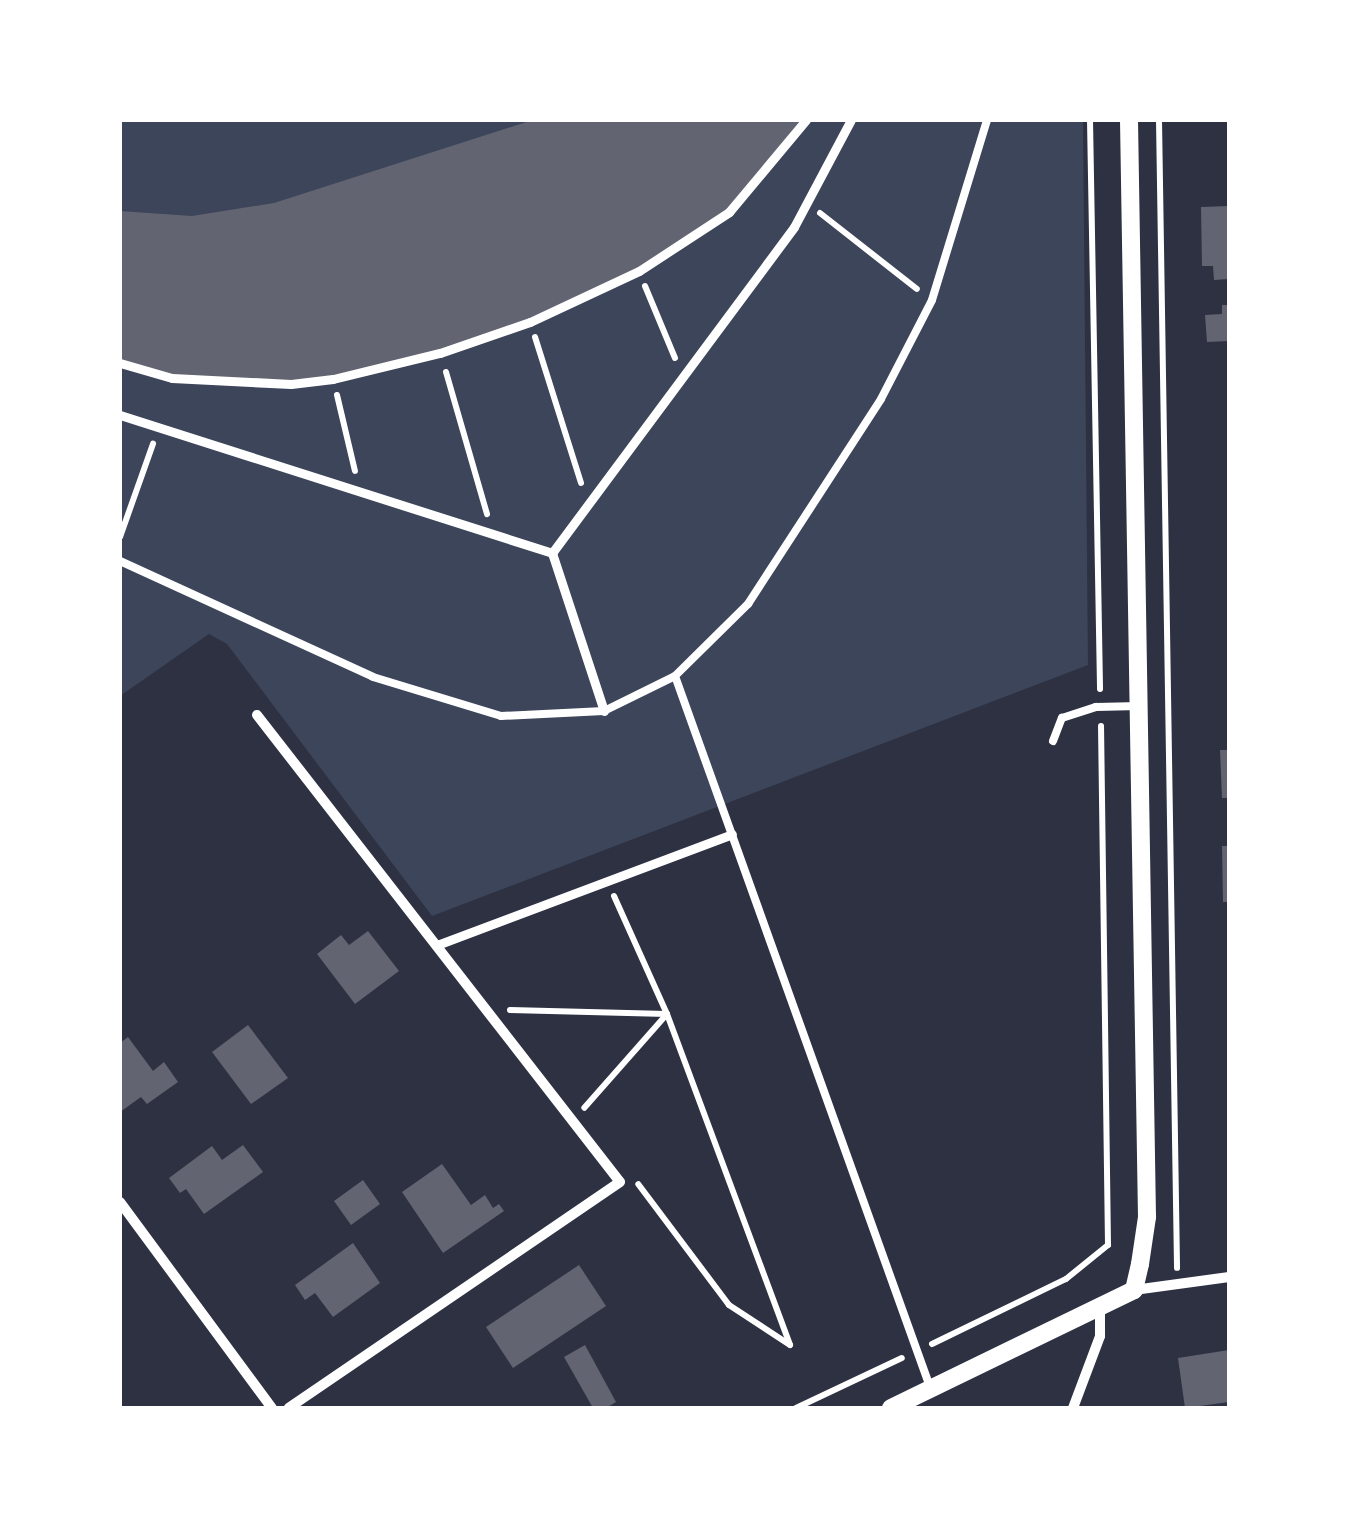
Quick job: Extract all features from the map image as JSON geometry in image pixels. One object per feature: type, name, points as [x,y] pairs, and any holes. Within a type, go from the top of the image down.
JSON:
[{"type":"street","points":[[120,362],[172,378],[227,383],[333,379],[440,352],[530,322],[639,272],[729,212],[806,120]]},
{"type":"street","points":[[552,553],[808,203],[851,120]]},
{"type":"street","points":[[1129,120],[1148,1217],[1134,1290]]},
{"type":"street","points":[[120,415],[552,553]]},
{"type":"street","points":[[552,553],[604,711]]},
{"type":"street","points":[[257,716],[620,1182],[289,1408]]},
{"type":"street","points":[[436,945],[732,834]]},
{"type":"street","points":[[120,1202],[272,1408]]},
{"type":"street","points":[[904,1406],[931,1388],[1134,1290],[1229,1277]]},
{"type":"street","points":[[1073,1408],[1100,1336],[1100,1307]]},
{"type":"lane","points":[[120,561],[247,623],[392,682],[501,716],[604,711],[675,676],[748,604],[881,399],[932,300],[987,120]]},
{"type":"lane","points":[[675,676],[931,1388]]},
{"type":"lane","points":[[1053,742],[1062,718],[1101,707],[1139,706]]},
{"type":"path","points":[[796,1408],[1066,1279],[1108,1246],[1090,120]]},
{"type":"path","points":[[1159,120],[1177,1284]]},
{"type":"path","points":[[808,203],[932,300]]},
{"type":"path","points":[[639,272],[682,375]]},
{"type":"path","points":[[530,322],[588,503]]},
{"type":"path","points":[[440,352],[494,534]]},
{"type":"path","points":[[333,379],[360,491]]},
{"type":"path","points":[[120,537],[158,429]]},
{"type":"path","points":[[607,881],[667,1014],[790,1345],[729,1305],[628,1170]]},
{"type":"path","points":[[498,996],[519,1024]]},
{"type":"path","points":[[509,1010],[667,1014]]},
{"type":"path","points":[[583,1110],[667,1014]]},
{"type":"path","points":[[572,1096],[594,1125]]},
{"type":"shaded area","points":[[120,120],[1083,120],[1088,665],[432,916],[227,644],[209,634],[120,696]]},
{"type":"building","points":[[533,120],[805,120],[729,212],[602,290],[440,353],[291,384],[172,378],[120,363],[120,211],[192,216],[274,203]]},
{"type":"building","points":[[1229,206],[1229,279],[1214,280],[1213,266],[1202,266],[1201,207]]},
{"type":"building","points":[[1222,305],[1229,305],[1229,341],[1207,342],[1205,315],[1222,314]]},
{"type":"building","points":[[1220,750],[1229,750],[1229,798],[1222,798]]},
{"type":"building","points":[[1222,846],[1229,846],[1229,902],[1223,902]]},
{"type":"building","points":[[368,931],[399,971],[355,1004],[317,954],[341,935],[349,945]]},
{"type":"building","points":[[248,1025],[288,1078],[251,1104],[212,1052]]},
{"type":"building","points":[[128,1037],[153,1071],[164,1062],[178,1082],[147,1104],[141,1097],[120,1112],[120,1043]]},
{"type":"building","points":[[243,1145],[263,1172],[204,1214],[186,1189],[180,1193],[169,1178],[212,1146],[222,1160]]},
{"type":"building","points":[[442,1164],[471,1205],[485,1195],[493,1208],[499,1204],[504,1211],[443,1253],[402,1192]]},
{"type":"building","points":[[363,1180],[380,1204],[351,1225],[334,1201]]},
{"type":"building","points":[[353,1243],[380,1283],[333,1317],[315,1293],[305,1300],[295,1285]]},
{"type":"building","points":[[579,1265],[606,1306],[513,1368],[486,1327]]},
{"type":"building","points":[[585,1345],[616,1402],[606,1408],[593,1408],[564,1357]]},
{"type":"building","points":[[1229,1350],[1229,1402],[1185,1408],[1178,1358]]}]
